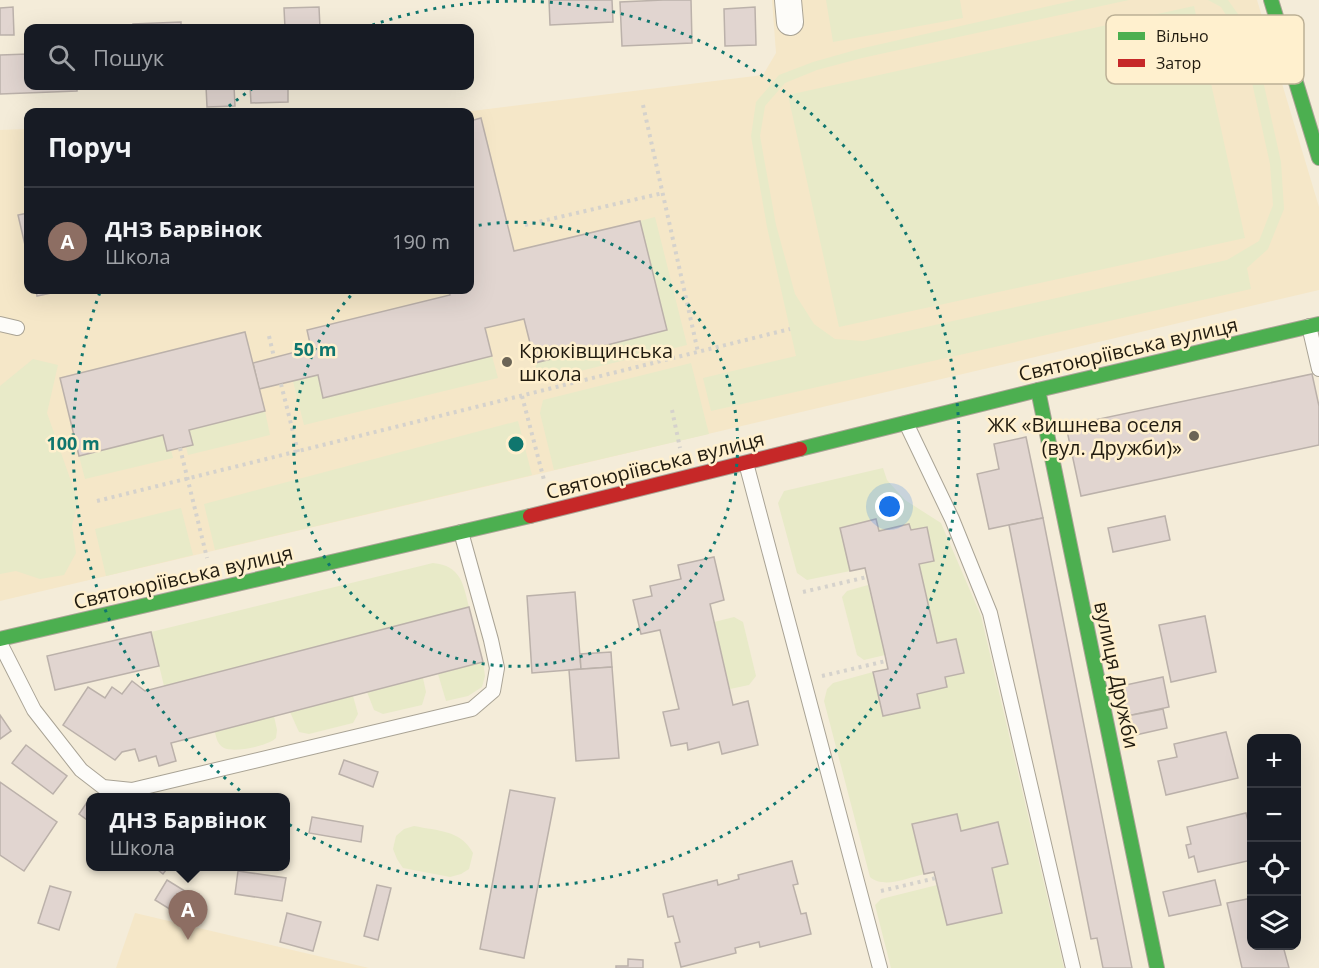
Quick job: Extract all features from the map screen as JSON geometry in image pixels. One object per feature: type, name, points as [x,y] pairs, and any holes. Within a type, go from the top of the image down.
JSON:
[{"type":"street","points":[[1271,0],[1276,15]]},
{"type":"street","points":[[1297,84],[1319,158]]},
{"type":"street","name":"Святоюріївська вулиця","points":[[0,639],[460,532],[1038,390],[1314,325]]},
{"type":"street","name":"вулиця Дружби","points":[[1038,390],[1157,968]]},
{"type":"lane","points":[[0,324],[17,328]]},
{"type":"lane","points":[[1314,325],[1319,369]]},
{"type":"lane","points":[[906,423],[952,519],[990,614],[1073,968]]},
{"type":"lane","points":[[746,463],[880,968]]},
{"type":"lane","points":[[0,644],[34,710],[81,770],[103,787],[132,790],[472,709],[493,691],[497,669],[460,532]]},
{"type":"path","points":[[643,105],[698,352]]},
{"type":"path","points":[[525,225],[663,193]]},
{"type":"path","points":[[97,501],[790,329]]},
{"type":"path","points":[[269,336],[274,357]]},
{"type":"path","points":[[281,384],[298,452]]},
{"type":"path","points":[[522,396],[545,484]]},
{"type":"path","points":[[672,410],[680,448]]},
{"type":"path","points":[[180,448],[208,561]]},
{"type":"path","points":[[781,597],[867,577]]},
{"type":"path","points":[[803,680],[886,661]]},
{"type":"path","points":[[861,895],[936,878]]},
{"type":"shaded area","name":"Крюківщинська школа","points":[[772,0],[1257,0],[1261,15],[1106,15],[1106,84],[1282,84],[1319,207],[1319,290],[0,601],[0,130],[24,129],[24,294],[474,294],[474,111],[763,75],[776,53]]},
{"type":"shaded area","points":[[135,913],[369,968],[116,968]]},
{"type":"green space","points":[[826,0],[960,0],[963,18],[833,42]]},
{"type":"green space","points":[[1076,0],[1129,0],[862,58],[817,70],[785,83],[765,106],[760,136],[776,225],[795,294],[814,324],[835,339],[863,341],[1227,260],[1259,241],[1273,205],[1270,164],[1252,84],[1264,84],[1281,162],[1284,209],[1268,249],[1247,268],[1251,289],[711,411],[703,378],[796,356],[767,227],[751,136],[756,102],[779,75],[813,62],[859,49]]},
{"type":"green space","points":[[1208,0],[1228,0],[1239,15],[1226,15],[1221,7]]},
{"type":"green space","points":[[1194,6],[1196,15],[1153,15]]},
{"type":"green space","points":[[1106,25],[1106,84],[1211,84],[1245,238],[839,327],[788,95]]},
{"type":"green space","points":[[655,217],[687,345],[539,381],[535,363],[667,330],[640,221]]},
{"type":"green space","points":[[492,356],[498,378],[304,425],[293,381],[318,375],[324,398]]},
{"type":"green space","points":[[33,359],[58,365],[47,413],[78,501],[72,526],[76,553],[64,575],[40,579],[16,571],[0,574],[0,386]]},
{"type":"green space","points":[[691,363],[709,434],[554,470],[540,413],[543,400]]},
{"type":"green space","points":[[265,411],[270,435],[188,455],[186,447],[193,445],[189,430]]},
{"type":"green space","points":[[518,421],[532,475],[215,550],[204,504]]},
{"type":"green space","points":[[163,435],[167,451],[171,450],[173,458],[85,479],[79,456]]},
{"type":"green space","points":[[883,468],[887,480],[905,500],[941,523],[981,616],[1064,968],[891,968],[875,905],[881,899],[937,885],[947,925],[1002,913],[992,868],[1008,864],[998,823],[961,831],[957,815],[912,825],[924,874],[889,882],[870,877],[824,701],[827,689],[833,683],[873,672],[917,694],[947,687],[945,677],[964,673],[956,639],[937,643],[919,564],[934,560],[927,527],[911,530],[909,524],[879,531],[875,519],[840,528],[850,571],[807,580],[797,573],[778,503],[784,491]]},
{"type":"green space","points":[[181,508],[193,555],[106,576],[95,529]]},
{"type":"green space","points":[[433,563],[450,568],[455,572],[462,583],[469,607],[164,686],[151,632]]},
{"type":"green space","points":[[868,585],[885,655],[864,660],[857,655],[842,597],[847,591]]},
{"type":"green space","points":[[734,617],[743,622],[756,676],[749,685],[730,689],[714,622]]},
{"type":"green space","points":[[483,662],[485,676],[482,687],[468,696],[446,701],[438,674]]},
{"type":"green space","points":[[423,678],[426,692],[422,705],[383,714],[374,710],[367,692]]},
{"type":"green space","points":[[353,696],[358,714],[353,723],[309,734],[299,732],[290,712]]},
{"type":"green space","points":[[274,716],[276,738],[266,744],[235,750],[224,748],[218,741],[215,732]]},
{"type":"green space","points":[[414,826],[448,833],[462,840],[473,853],[469,869],[450,877],[403,868],[393,849],[396,836],[404,829]]},
{"type":"building","points":[[549,0],[612,0],[613,22],[550,25]]},
{"type":"building","points":[[691,0],[692,43],[622,46],[620,2]]},
{"type":"building","points":[[13,7],[14,35],[0,35],[0,8]]},
{"type":"building","points":[[319,7],[320,24],[285,24],[284,8]]},
{"type":"building","points":[[755,7],[756,45],[725,46],[724,9]]},
{"type":"building","points":[[181,22],[181,24],[133,24]]},
{"type":"building","points":[[24,54],[24,90],[77,91],[0,94],[0,55]]},
{"type":"building","points":[[206,90],[234,90],[235,106],[207,107]]},
{"type":"building","points":[[250,90],[288,90],[288,102],[251,103]]},
{"type":"building","points":[[481,118],[514,251],[640,221],[667,330],[535,363],[524,319],[485,328],[492,356],[323,398],[318,375],[259,389],[253,363],[311,348],[307,330],[450,294],[474,294],[474,120]]},
{"type":"building","points":[[24,214],[24,241],[18,215]]},
{"type":"building","points":[[245,332],[265,411],[189,430],[193,445],[167,451],[163,435],[79,456],[60,378]]},
{"type":"building","name":"ЖК «Вишнева оселя (вул. Дружби)»","points":[[1312,374],[1319,406],[1319,445],[1081,496],[1066,426]]},
{"type":"building","points":[[1026,437],[1043,518],[989,529],[977,474],[999,469],[994,444]]},
{"type":"building","points":[[1165,516],[1170,540],[1113,552],[1108,528]]},
{"type":"building","points":[[1043,518],[1132,968],[1103,968],[1097,938],[1091,939],[1009,525]]},
{"type":"building","points":[[876,519],[879,531],[909,524],[911,530],[927,527],[934,561],[919,564],[937,643],[956,639],[964,673],[945,677],[947,687],[917,694],[920,708],[883,716],[873,672],[888,669],[885,655],[865,568],[850,571],[840,528]]},
{"type":"building","points":[[714,557],[724,600],[710,604],[733,705],[748,701],[758,745],[722,754],[719,742],[688,750],[687,743],[671,746],[663,712],[679,709],[660,630],[641,634],[633,600],[652,596],[650,586],[681,579],[678,565]]},
{"type":"building","points":[[575,592],[581,669],[532,673],[527,596]]},
{"type":"building","points":[[469,607],[483,662],[171,743],[176,761],[159,766],[156,756],[139,761],[135,749],[122,752],[115,760],[63,725],[88,687],[105,698],[112,687],[122,694],[132,681],[145,691]]},
{"type":"building","points":[[1205,616],[1216,672],[1171,682],[1159,625]]},
{"type":"building","points":[[151,632],[159,666],[55,690],[47,656]]},
{"type":"building","points":[[611,652],[612,667],[581,669],[580,654]]},
{"type":"building","points":[[612,667],[619,758],[576,761],[569,670]]},
{"type":"building","points":[[1163,677],[1169,707],[1127,716],[1121,686]]},
{"type":"building","points":[[1163,709],[1167,728],[1131,736],[1127,716]]},
{"type":"building","points":[[0,715],[11,731],[0,739]]},
{"type":"building","points":[[1226,732],[1238,778],[1166,795],[1158,761],[1177,757],[1174,744]]},
{"type":"building","points":[[26,745],[67,776],[53,794],[12,763]]},
{"type":"building","points":[[344,760],[378,772],[373,787],[339,774]]},
{"type":"building","points":[[0,782],[57,822],[24,871],[0,855]]},
{"type":"building","points":[[510,790],[555,798],[524,958],[480,949]]},
{"type":"building","points":[[86,804],[86,819],[79,814]]},
{"type":"building","points":[[1246,813],[1247,861],[1198,872],[1194,856],[1189,858],[1186,845],[1191,844],[1187,827]]},
{"type":"building","points":[[957,814],[961,831],[998,822],[1008,864],[992,868],[1002,913],[947,925],[934,872],[924,874],[912,824]]},
{"type":"building","points":[[312,817],[363,826],[361,842],[309,833]]},
{"type":"building","points":[[792,861],[798,884],[793,885],[801,914],[806,913],[811,934],[760,947],[759,942],[735,948],[736,953],[681,967],[675,943],[680,942],[673,916],[668,917],[663,894],[717,880],[718,885],[739,879],[738,875]]},
{"type":"building","points":[[238,871],[286,878],[282,901],[235,894]]},
{"type":"building","points":[[167,880],[201,901],[189,921],[155,900]]},
{"type":"building","points":[[1215,880],[1221,905],[1169,916],[1163,892]]},
{"type":"building","points":[[377,885],[391,888],[378,940],[364,936]]},
{"type":"building","points":[[50,886],[71,892],[59,930],[38,923]]},
{"type":"building","points":[[1247,899],[1247,950],[1284,950],[1289,968],[1242,968],[1227,903]]},
{"type":"building","points":[[287,913],[321,922],[313,951],[280,942]]},
{"type":"building","points":[[628,959],[643,960],[643,968],[616,968],[616,966],[628,966]]},
{"type":"traffic: fast","points":[[1271,0],[1276,15]]},
{"type":"traffic: fast","points":[[1297,84],[1319,158]]},
{"type":"traffic: fast","points":[[800,449],[1319,324]]},
{"type":"traffic: fast","points":[[1038,390],[1157,968]]},
{"type":"traffic: fast","points":[[0,639],[530,516]]},
{"type":"traffic: jam","points":[[530,516],[800,449]]},
{"type":"place","name":"Крюківщинська школа","points":[[507,362]]},
{"type":"place","name":"ЖК «Вишнева оселя (вул. Дружби)»","points":[[1194,436]]},
{"type":"place","name":"ДНЗ Барвінок","points":[[188,940]]}]
